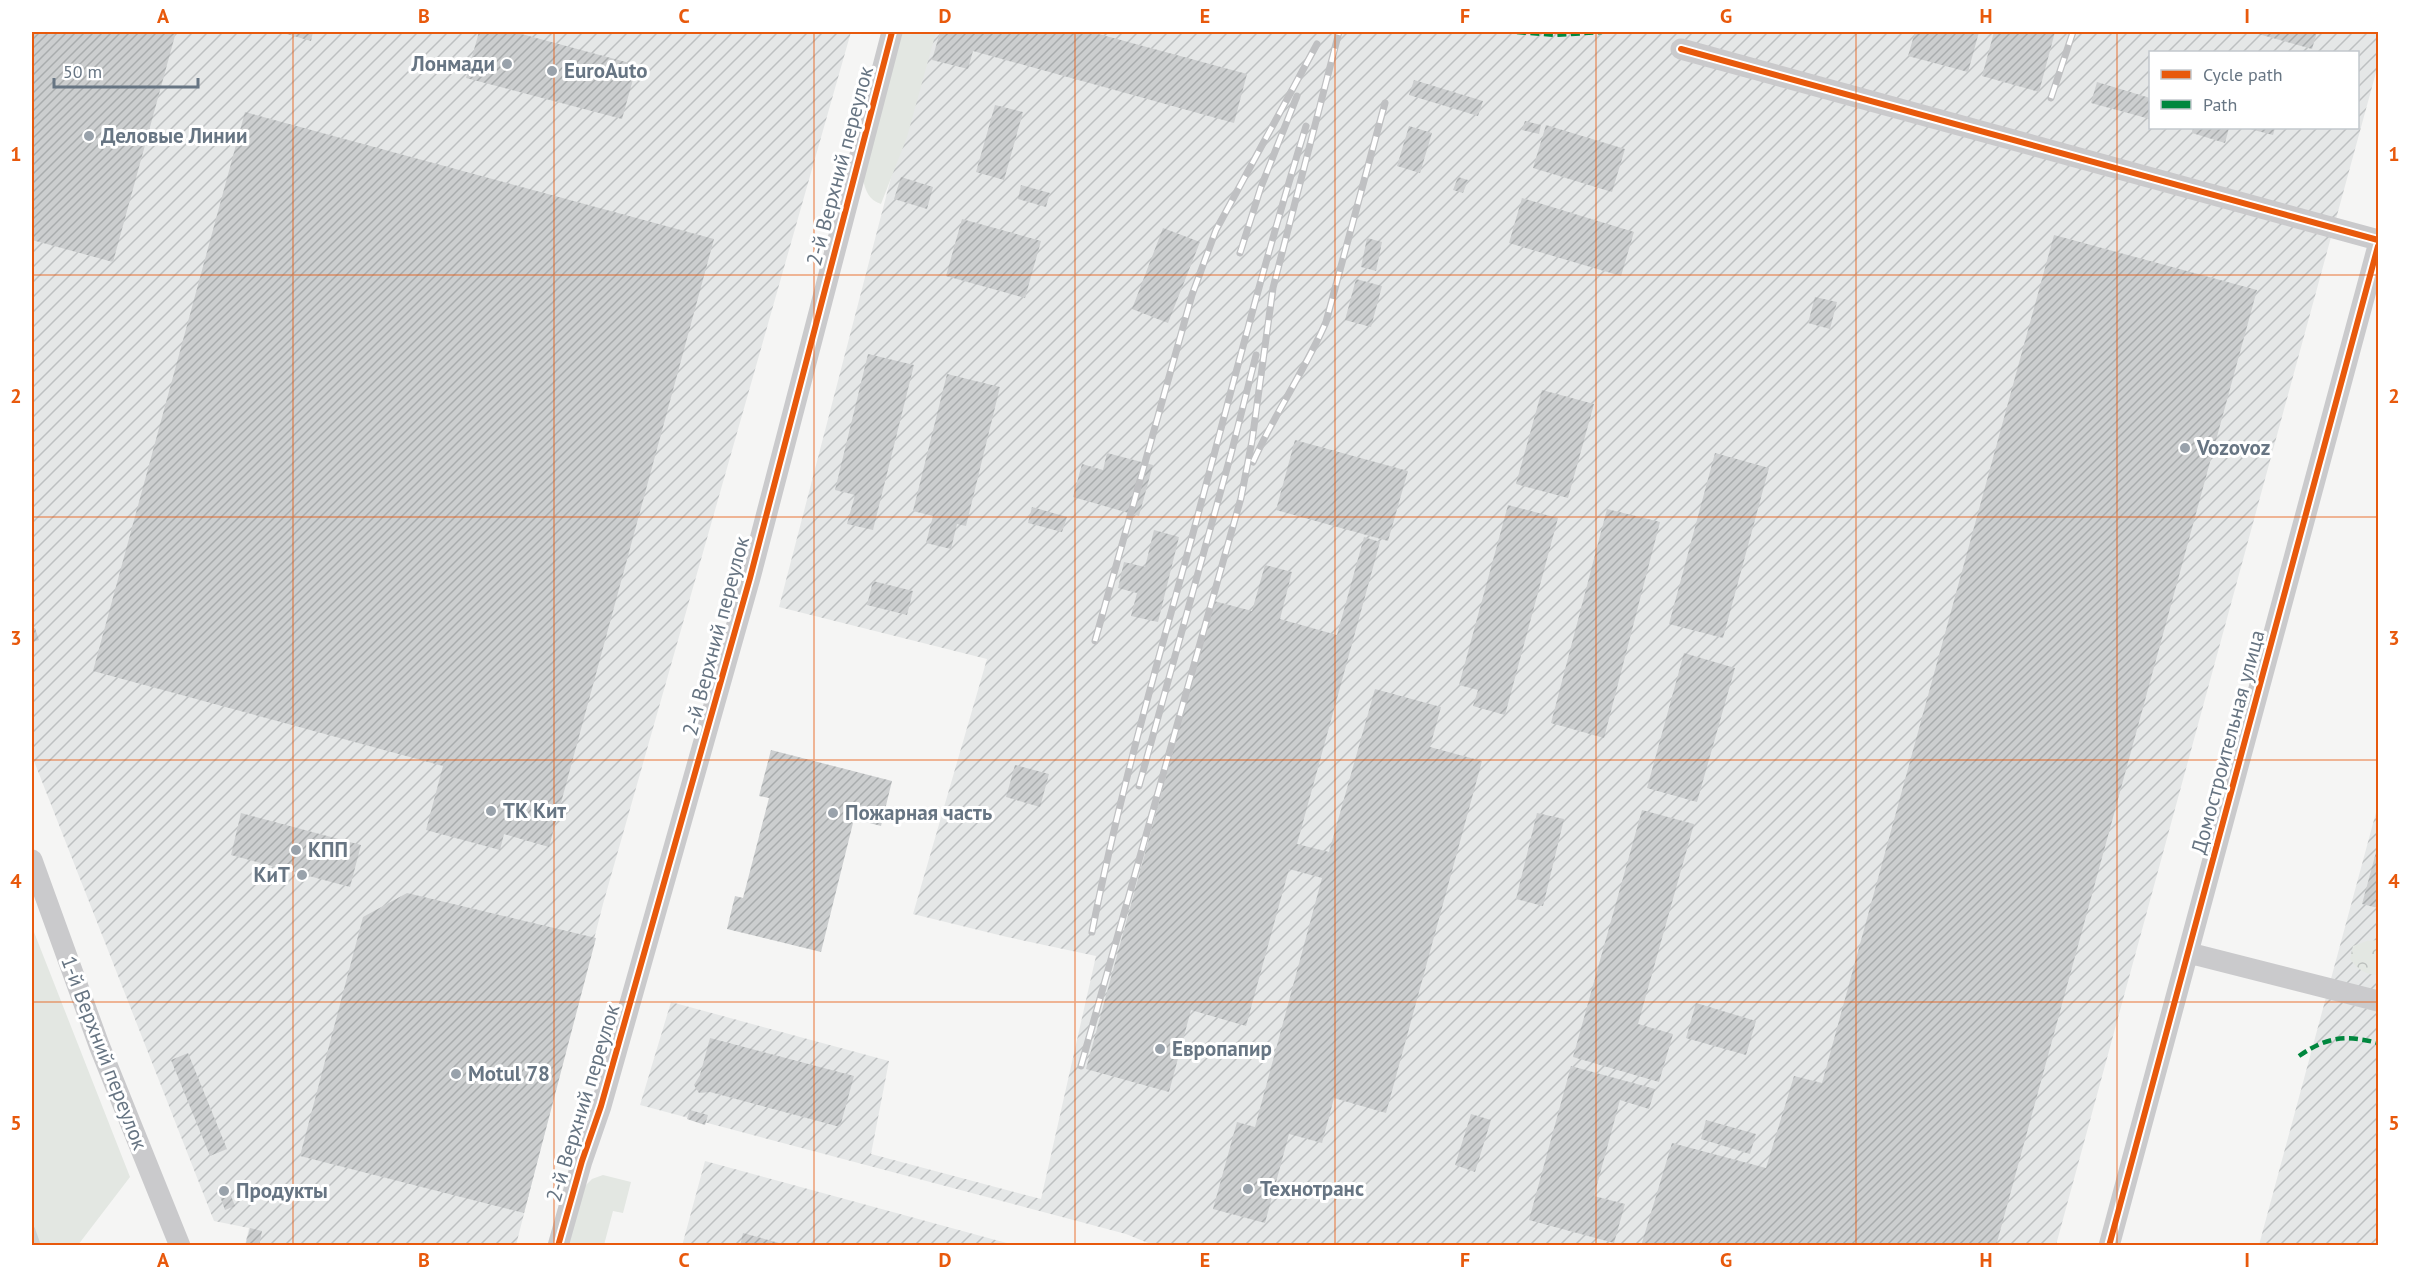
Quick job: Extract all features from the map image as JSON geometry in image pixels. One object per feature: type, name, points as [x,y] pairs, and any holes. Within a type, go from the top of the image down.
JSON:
[{"type":"street","name":"2-й Верхний переулок","points":[[558,1245],[582,1161],[601,1106],[750,578],[892,32]]},
{"type":"street","points":[[1681,49],[2379,240]]},
{"type":"street","name":"Домостроительная улица","points":[[2109,1245],[2379,246]]},
{"type":"street","name":"1-й Верхний переулок","points":[[32,860],[99,1045],[180,1245]]},
{"type":"street","points":[[2189,953],[2379,1001]]},
{"type":"shaded area","points":[[32,32],[851,32],[603,904],[516,1245],[245,1245],[249,1228],[214,1221],[32,756]]},
{"type":"shaded area","points":[[929,32],[2378,32],[2378,65],[2056,1245],[1153,1245],[1126,1234],[640,1105],[671,1002],[889,1061],[871,1154],[1041,1199],[1096,956],[913,914],[987,659],[779,607]]},
{"type":"shaded area","points":[[2378,805],[2378,1245],[2259,1245]]},
{"type":"shaded area","points":[[705,1161],[1014,1245],[682,1246]]},
{"type":"green space","points":[[899,32],[936,32],[907,137],[881,204],[869,195],[863,180]]},
{"type":"green space","points":[[32,927],[130,1177],[78,1245],[32,1245]]},
{"type":"green space","points":[[2377,940],[2378,975],[2362,971],[2350,959],[2353,946]]},
{"type":"green space","points":[[603,1175],[631,1182],[623,1213],[613,1211],[604,1245],[567,1246],[582,1189],[592,1179]]},
{"type":"building","name":"Деловые Линии","points":[[32,32],[176,32],[113,262],[32,240]]},
{"type":"building","points":[[280,32],[313,32],[311,41]]},
{"type":"building","name":"EuroAuto","points":[[479,32],[514,32],[637,65],[622,119],[466,78]]},
{"type":"building","points":[[940,32],[1091,32],[1247,74],[1234,123],[973,51],[968,69],[932,60]]},
{"type":"building","points":[[1915,32],[1979,32],[1968,72],[1908,56]]},
{"type":"building","points":[[1994,32],[2055,32],[2039,92],[1982,76]]},
{"type":"building","points":[[2251,32],[2317,32],[2312,49]]},
{"type":"building","points":[[1414,80],[1483,101],[1478,116],[1409,95]]},
{"type":"building","points":[[2097,82],[2149,98],[2149,119],[2091,103]]},
{"type":"building","points":[[995,105],[1023,112],[1004,180],[976,172]]},
{"type":"building","points":[[245,112],[714,239],[549,847],[504,834],[500,850],[426,830],[443,766],[93,671]]},
{"type":"building","points":[[1525,121],[1541,125],[1539,134],[1522,130]]},
{"type":"building","points":[[1546,125],[1625,149],[1612,192],[1533,168]]},
{"type":"building","points":[[1409,126],[1432,133],[1420,173],[1397,166]]},
{"type":"building","points":[[2193,129],[2229,129],[2225,143],[2192,133]]},
{"type":"building","points":[[2250,129],[2275,129],[2273,135]]},
{"type":"building","points":[[901,177],[933,187],[927,209],[894,199]]},
{"type":"building","points":[[1458,177],[1468,180],[1463,193],[1453,190]]},
{"type":"building","points":[[1021,185],[1050,193],[1046,207],[1018,199]]},
{"type":"building","points":[[1522,198],[1634,232],[1621,276],[1509,243]]},
{"type":"building","points":[[962,219],[1041,241],[1025,298],[946,276]]},
{"type":"building","points":[[1163,228],[1200,242],[1168,323],[1132,309]]},
{"type":"building","points":[[2054,235],[2257,290],[1996,1246],[1641,1246],[1672,1143],[1766,1168],[1794,1076],[1822,1083]]},
{"type":"building","points":[[1367,238],[1382,242],[1376,271],[1361,267]]},
{"type":"building","points":[[1356,279],[1382,286],[1371,327],[1345,320]]},
{"type":"building","points":[[1815,297],[1837,302],[1830,329],[1808,323]]},
{"type":"building","points":[[868,354],[914,365],[873,530],[847,524],[855,495],[835,490]]},
{"type":"building","points":[[947,374],[1000,387],[966,526],[957,524],[951,549],[926,543],[933,516],[913,511]]},
{"type":"building","points":[[1542,390],[1594,404],[1568,498],[1516,484]]},
{"type":"building","points":[[1295,440],[1408,471],[1388,541],[1276,510]]},
{"type":"building","points":[[1107,453],[1153,465],[1139,516],[1073,497],[1082,464],[1103,470]]},
{"type":"building","points":[[1715,453],[1769,468],[1723,638],[1669,624]]},
{"type":"building","points":[[1508,505],[1558,518],[1505,715],[1473,706],[1478,690],[1459,685]]},
{"type":"building","points":[[1032,507],[1067,517],[1062,532],[1028,523]]},
{"type":"building","points":[[1607,509],[1660,522],[1604,738],[1551,723]]},
{"type":"building","points":[[1154,530],[1179,537],[1158,622],[1131,616],[1137,593],[1118,588],[1124,562],[1145,567]]},
{"type":"building","points":[[1364,537],[1380,542],[1297,844],[1329,852],[1375,689],[1441,707],[1430,747],[1482,761],[1386,1113],[1334,1098],[1322,1143],[1289,1134],[1265,1223],[1213,1209],[1237,1122],[1255,1127],[1322,878],[1289,869],[1246,1026],[1191,1010],[1169,1092],[1086,1069],[1214,601],[1252,611],[1265,565],[1292,572],[1280,619],[1337,635]]},
{"type":"building","points":[[873,581],[913,591],[907,615],[867,605]]},
{"type":"building","points":[[35,628],[39,640],[32,642],[32,629]]},
{"type":"building","points":[[1684,653],[1735,668],[1697,802],[1647,788]]},
{"type":"building","points":[[771,750],[892,781],[881,826],[854,819],[821,952],[727,929],[735,896],[743,898],[769,798],[759,796]]},
{"type":"building","points":[[1015,765],[1049,774],[1040,807],[1006,797]]},
{"type":"building","points":[[1642,810],[1694,824],[1638,1024],[1673,1034],[1659,1082],[1573,1057]]},
{"type":"building","name":"КПП","points":[[241,813],[361,845],[350,887],[231,855]]},
{"type":"building","points":[[1537,813],[1564,819],[1543,906],[1516,899]]},
{"type":"building","points":[[2378,845],[2378,908],[2362,904]]},
{"type":"building","points":[[407,893],[596,938],[524,1213],[300,1156],[363,917]]},
{"type":"building","points":[[1696,1003],[1756,1021],[1746,1055],[1686,1038]]},
{"type":"building","points":[[710,1038],[854,1076],[840,1127],[710,1092],[699,1093],[694,1085],[700,1075]]},
{"type":"building","points":[[188,1053],[227,1149],[210,1156],[171,1060]]},
{"type":"building","points":[[1571,1066],[1655,1089],[1649,1109],[1620,1100],[1594,1196],[1625,1204],[1614,1243],[1529,1220]]},
{"type":"building","points":[[690,1110],[708,1115],[705,1125],[687,1119]]},
{"type":"building","points":[[1471,1114],[1491,1120],[1475,1172],[1455,1165]]},
{"type":"building","points":[[1706,1120],[1756,1134],[1750,1154],[1701,1139]]},
{"type":"building","points":[[227,1185],[235,1206],[225,1210],[217,1188]]},
{"type":"building","points":[[250,1228],[262,1231],[259,1246],[246,1243]]},
{"type":"building","points":[[743,1233],[786,1245],[786,1246],[740,1246]]},
{"type":"waterway","points":[[32,1229],[38,1246]]},
{"type":"railway","points":[[1081,1066],[1241,498],[1252,441],[1273,288],[1339,32]]},
{"type":"railway","points":[[2051,98],[2073,32]]},
{"type":"railway","points":[[1095,641],[1192,295],[1216,230],[1317,44]]},
{"type":"railway","points":[[1240,253],[1261,187],[1297,96]]},
{"type":"railway","points":[[1253,462],[1326,322],[1385,103]]},
{"type":"railway","points":[[1092,932],[1138,734],[1261,280],[1306,126]]},
{"type":"railway","points":[[1139,786],[1231,454],[1256,355]]},
{"type":"marked path","points":[[1517,32],[1555,35],[1602,32]]},
{"type":"marked path","points":[[2299,1056],[2319,1044],[2337,1039],[2347,1038],[2378,1043]]},
{"type":"cycle path","points":[[558,1246],[582,1161],[601,1106],[750,578],[892,32]]},
{"type":"cycle path","points":[[1681,49],[2378,240]]},
{"type":"cycle path","points":[[2109,1246],[2378,246]]},
{"type":"place","name":"Лонмади","points":[[507,64]]},
{"type":"place","name":"EuroAuto","points":[[552,71]]},
{"type":"place","name":"Деловые Линии","points":[[89,136]]},
{"type":"place","name":"Vozovoz","points":[[2185,448]]},
{"type":"place","name":"ТК Кит","points":[[491,811]]},
{"type":"place","name":"Пожарная часть","points":[[833,813]]},
{"type":"place","name":"КПП","points":[[296,850]]},
{"type":"place","name":"КиТ","points":[[302,875]]},
{"type":"place","name":"Европапир","points":[[1160,1049]]},
{"type":"place","name":"Motul 78","points":[[456,1074]]},
{"type":"place","name":"Технотранс","points":[[1248,1189]]},
{"type":"place","name":"Продукты","points":[[224,1191]]}]
